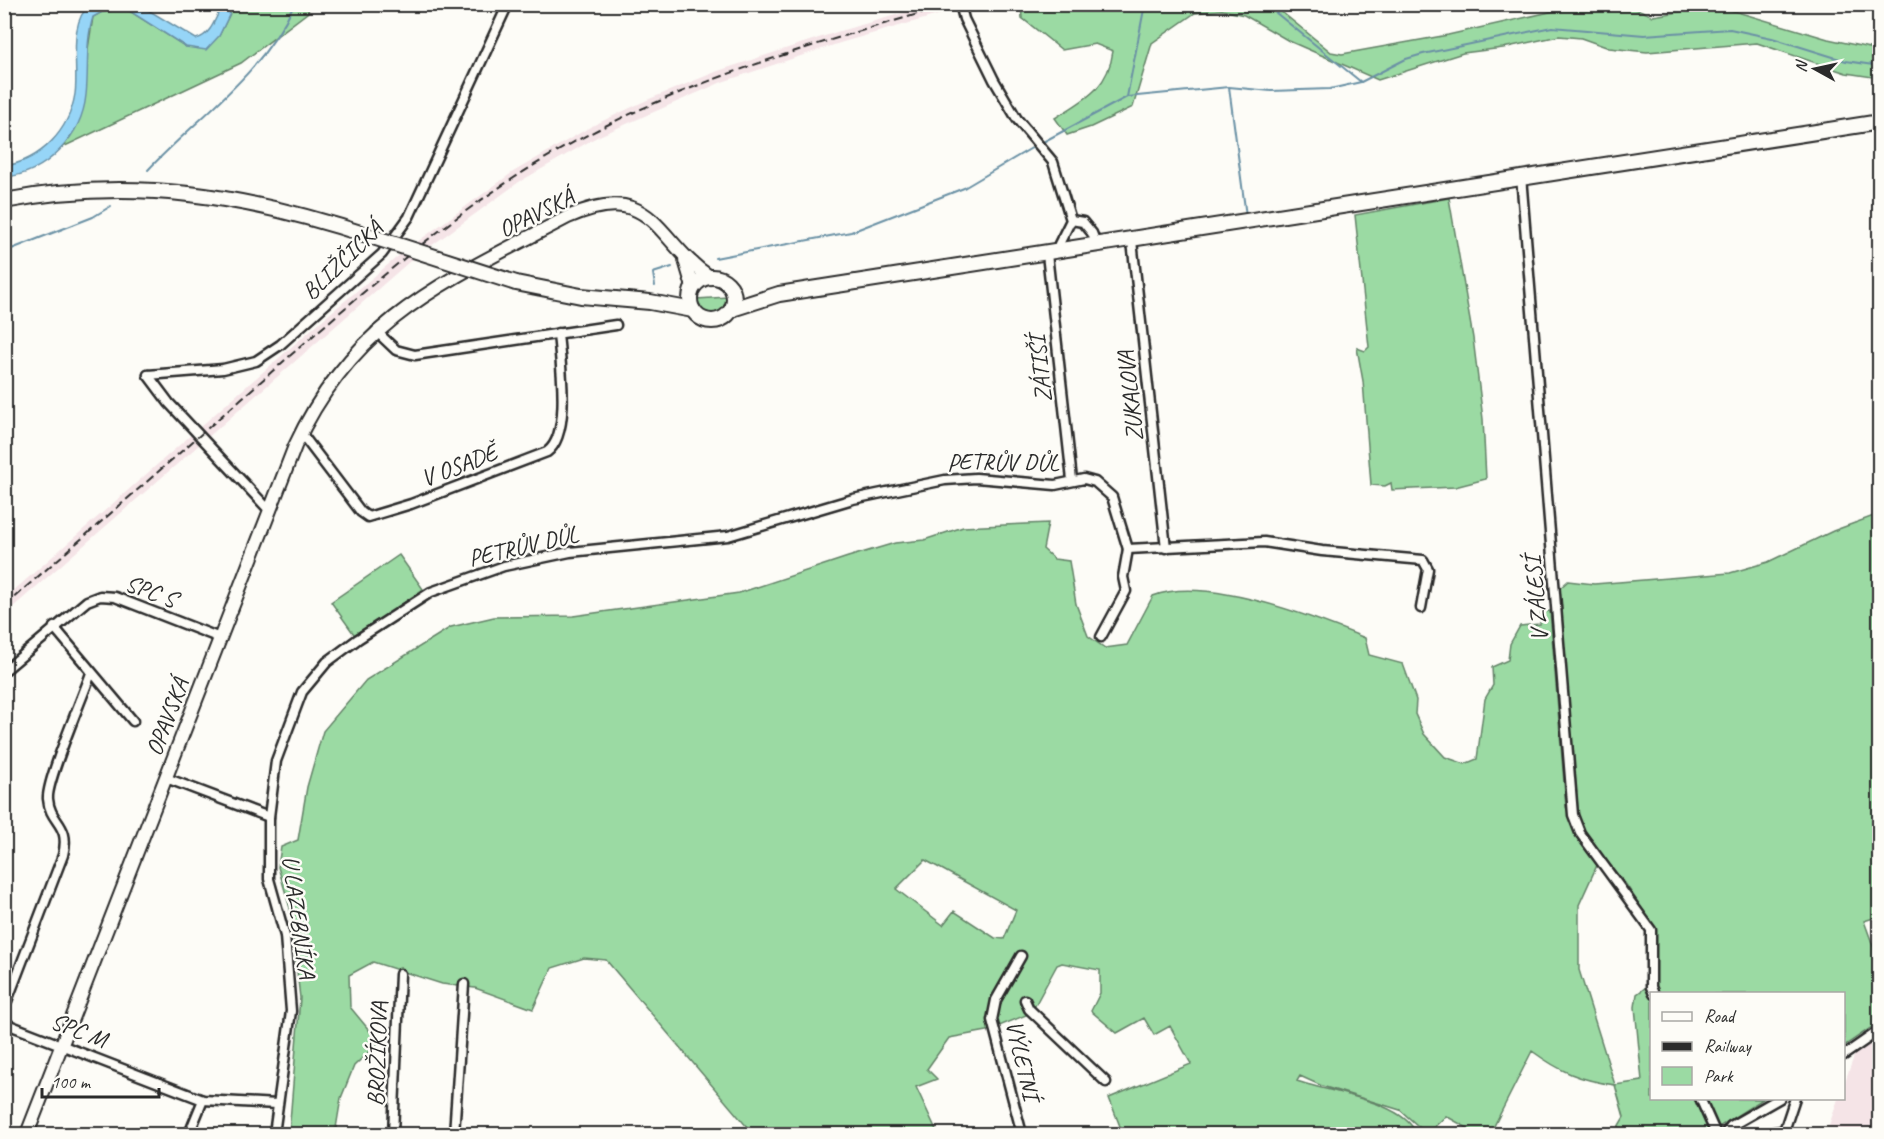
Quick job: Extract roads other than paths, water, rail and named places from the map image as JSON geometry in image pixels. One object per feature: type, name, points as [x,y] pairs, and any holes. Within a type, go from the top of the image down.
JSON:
[{"type":"main road","points":[[732,290],[749,294],[779,294],[1132,241],[1521,176],[1880,122]]},
{"type":"main road","points":[[4,201],[95,190],[196,193],[278,208],[516,283],[581,296],[650,302],[693,310]]},
{"type":"main road","name":"OPAVSKÁ","points":[[27,1134],[270,510],[301,434],[333,379],[376,331],[437,288],[568,217],[592,208],[616,206],[642,213],[663,228],[682,253],[710,277]]},
{"type":"main road","points":[[682,253],[692,288],[690,298],[693,310],[701,318],[712,321],[723,318],[732,309],[779,294]]},
{"type":"main road","points":[[650,302],[678,297],[702,279],[710,277],[725,281],[732,290],[734,302],[732,309]]},
{"type":"street","name":"BLIŽČICKÁ","points":[[270,510],[169,403],[148,375],[223,369],[256,361],[280,345],[382,254],[409,217],[508,4]]},
{"type":"street","points":[[960,4],[964,19],[994,80],[1017,119],[1053,162],[1071,220],[1053,253]]},
{"type":"street","name":"V ZÁLESÍ","points":[[1521,176],[1573,815],[1580,833],[1651,930],[1651,987],[1654,992]]},
{"type":"street","points":[[1071,220],[1083,222],[1097,246]]},
{"type":"street","name":"ZUKALOVA","points":[[1132,241],[1166,548]]},
{"type":"street","name":"ZÁTIŠÍ","points":[[1053,253],[1072,480]]},
{"type":"street","points":[[376,331],[392,348],[412,355],[616,326]]},
{"type":"street","name":"V OSADĚ","points":[[301,434],[361,512],[368,517],[402,507],[547,452],[558,441],[562,422],[558,333]]},
{"type":"street","name":"PETRŮV DŮL","points":[[431,592],[504,566],[570,552],[728,536],[853,499],[934,482],[976,478],[1055,484],[1072,480],[1095,482],[1112,497],[1128,549]]},
{"type":"street","points":[[1101,637],[1126,591],[1123,577],[1128,549],[1264,542],[1322,551],[1423,560],[1428,568],[1421,608]]},
{"type":"street","name":"U LAZEBNÍKA","points":[[274,1134],[291,1011],[285,936],[269,879],[269,817],[276,761],[302,692],[327,662],[431,592]]},
{"type":"street","name":"SPC S","points":[[4,671],[87,601],[100,596],[115,597],[219,638]]},
{"type":"street","points":[[54,627],[91,673],[134,720]]},
{"type":"street","points":[[4,1009],[66,841],[64,831],[48,798],[53,775],[91,673]]},
{"type":"street","points":[[166,778],[269,817]]},
{"type":"street","name":"VÝLETNÍ","points":[[1021,956],[999,994],[993,1010],[992,1027],[1022,1134]]},
{"type":"street","name":"BROŽÍKOVA","points":[[393,1134],[400,974]]},
{"type":"street","points":[[454,1134],[464,984]]},
{"type":"street","points":[[1024,1000],[1029,1009],[1106,1082]]},
{"type":"street","name":"SPC M","points":[[4,1023],[202,1100],[278,1104]]},
{"type":"street","points":[[1845,1054],[1880,1030]]},
{"type":"street","points":[[189,1134],[202,1100]]},
{"type":"street","points":[[1701,1100],[1716,1134]]},
{"type":"street","points":[[1725,1134],[1731,1126],[1777,1100]]},
{"type":"street","points":[[1763,1134],[1787,1133],[1793,1103]]},
{"type":"water","points":[[90,5],[140,5],[196,39],[206,34],[222,5],[234,5],[219,36],[206,50],[186,47],[125,8],[102,12],[93,17],[88,46],[86,95],[77,125],[69,138],[48,161],[34,169],[5,177],[5,166],[18,163],[41,150],[51,142],[67,120],[75,94],[76,34],[83,13]]},
{"type":"waterway","points":[[148,170],[248,73],[266,52],[294,4]]},
{"type":"waterway","points":[[495,4],[497,12]]},
{"type":"waterway","points":[[1127,97],[1145,4]]},
{"type":"waterway","points":[[1265,4],[1361,82]]},
{"type":"waterway","points":[[1041,143],[1127,97],[1229,87],[1271,91],[1330,89],[1361,82],[1406,59],[1423,54],[1552,27],[1644,35],[1730,29],[1772,38],[1846,61],[1880,66]]},
{"type":"waterway","points":[[1229,87],[1246,216]]},
{"type":"waterway","points":[[715,258],[851,232],[964,188],[1035,146]]},
{"type":"waterway","points":[[4,252],[93,217],[111,206]]},
{"type":"waterway","points":[[655,286],[653,273],[672,267]]},
{"type":"railway","points":[[4,606],[388,272],[460,215],[536,164],[621,118],[713,80],[808,47],[952,4]]}]
